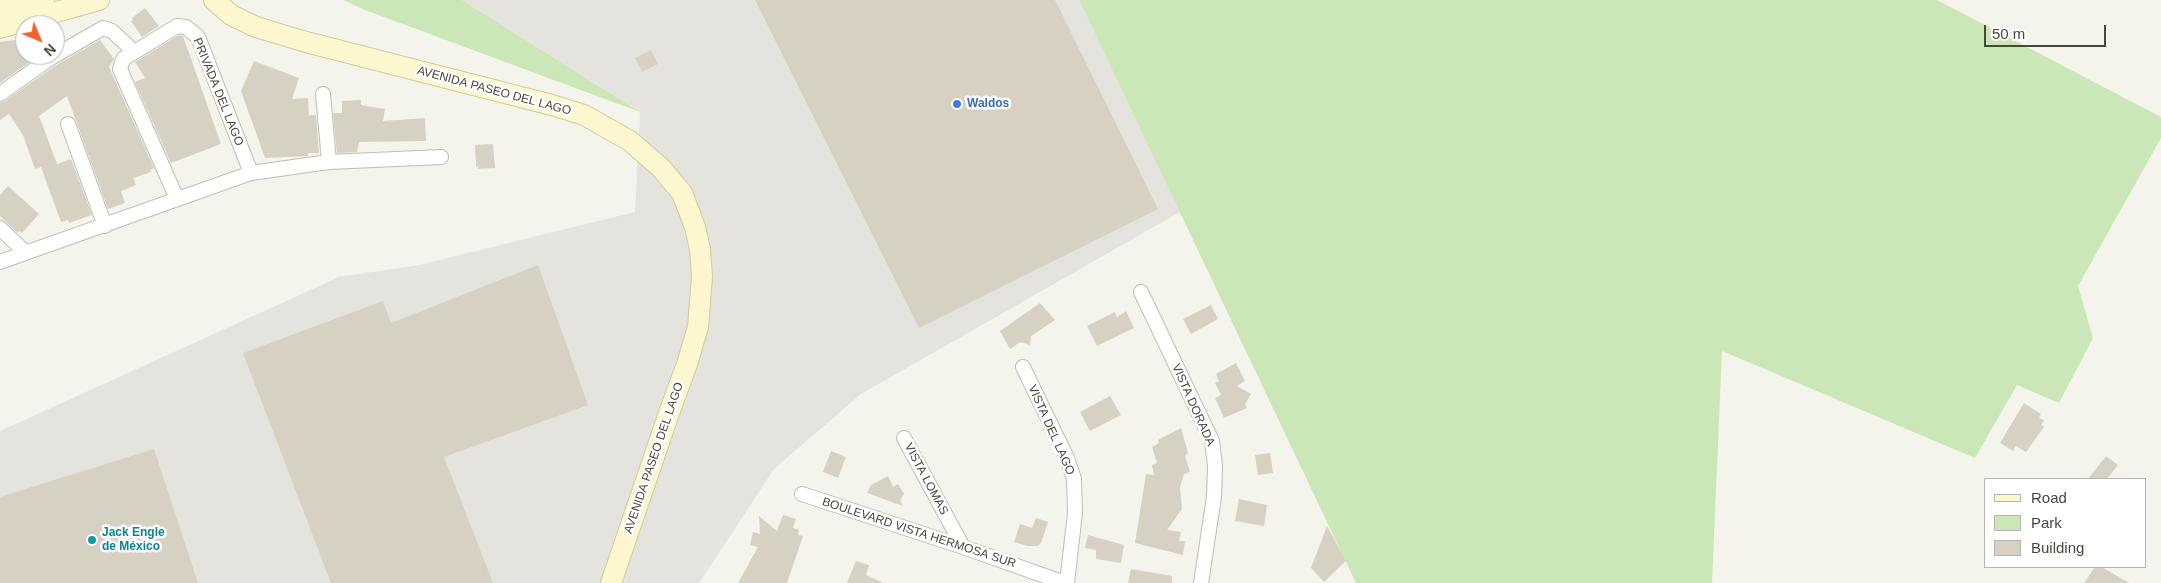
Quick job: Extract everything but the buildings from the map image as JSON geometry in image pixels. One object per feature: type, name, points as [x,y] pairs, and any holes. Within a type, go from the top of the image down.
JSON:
[{"type":"main road","points":[[0,10],[33,12],[100,0]]},
{"type":"main road","name":"AVENIDA PASEO DEL LAGO","points":[[214,0],[231,15],[256,27],[584,115],[630,141],[661,168],[682,193],[695,227],[700,249],[702,277],[698,327],[612,583]]},
{"type":"main road","points":[[0,28],[33,12]]},
{"type":"street","name":"PRIVADA DEL LAGO","points":[[177,199],[120,69],[123,59],[177,26],[186,27],[198,37],[251,173]]},
{"type":"street","points":[[65,48],[103,28],[112,31],[128,46]]},
{"type":"street","points":[[0,94],[38,65]]},
{"type":"street","points":[[324,94],[329,162]]},
{"type":"street","points":[[68,124],[105,226]]},
{"type":"street","points":[[0,262],[251,173],[329,162],[441,157]]},
{"type":"street","points":[[0,228],[25,252]]},
{"type":"street","name":"VISTA DORADA","points":[[1141,292],[1212,441],[1216,466],[1214,497],[1201,583]]},
{"type":"street","name":"VISTA DEL LAGO","points":[[1023,367],[1067,458],[1074,479],[1076,513],[1066,583]]},
{"type":"street","name":"VISTA LOMAS","points":[[904,438],[963,546]]},
{"type":"street","name":"BOULEVARD VISTA HERMOSA SUR","points":[[802,494],[963,546],[1066,583]]},
{"type":"shaded area","points":[[462,0],[1079,0],[1180,212],[861,394],[774,469],[699,583],[0,583],[0,431],[339,277],[419,265],[635,212],[640,112]]},
{"type":"green space","points":[[343,0],[462,0],[640,112],[365,10]]},
{"type":"green space","points":[[1079,0],[1937,0],[2161,117],[2161,138],[2078,286],[2093,338],[2059,403],[2017,385],[1975,458],[1722,351],[1712,583],[1356,583]]},
{"type":"place","name":"Waldos","points":[[957,104]]},
{"type":"place","name":"Jack Engle de México","points":[[92,540]]}]
